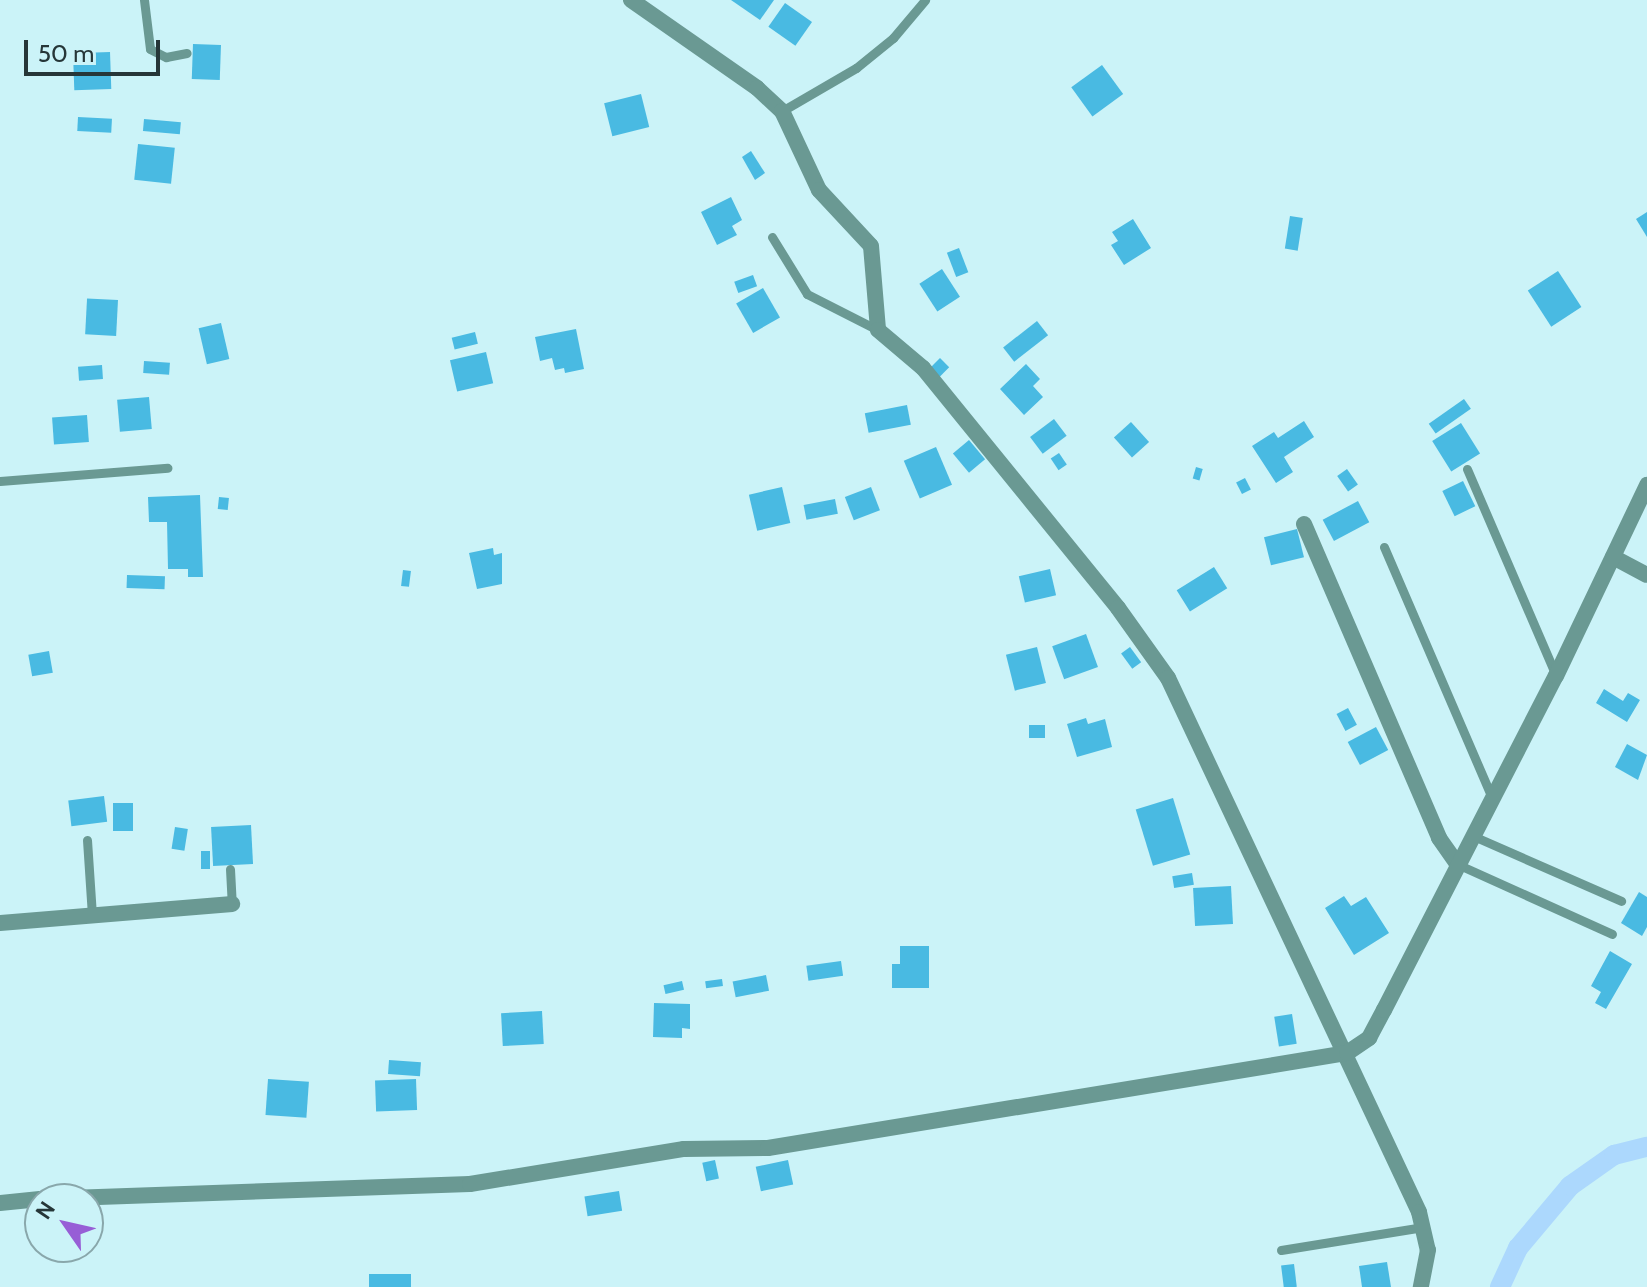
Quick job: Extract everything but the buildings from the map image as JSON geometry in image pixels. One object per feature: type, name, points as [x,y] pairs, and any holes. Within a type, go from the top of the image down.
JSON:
[{"type":"street","points":[[631,0],[757,88],[782,111],[819,190],[871,246],[872,307],[878,330],[923,368],[1118,608],[1168,678],[1347,1053],[1423,1227],[1428,1250],[1421,1287]]},
{"type":"street","points":[[104,1197],[470,1184],[684,1149],[768,1148],[1347,1053],[1369,1038],[1491,796],[1556,676],[1647,485]]},
{"type":"street","points":[[1304,524],[1439,838],[1457,864]]},
{"type":"street","points":[[1613,557],[1647,575]]},
{"type":"street","points":[[0,923],[232,904]]},
{"type":"street","points":[[0,1203],[24,1201]]},
{"type":"lane","points":[[144,0],[150,49],[166,57],[187,53]]},
{"type":"lane","points":[[782,111],[856,68],[893,38],[925,0]]},
{"type":"lane","points":[[772,237],[807,294],[878,330]]},
{"type":"lane","points":[[0,481],[167,468]]},
{"type":"lane","points":[[1467,469],[1556,676]]},
{"type":"lane","points":[[1384,547],[1491,796]]},
{"type":"lane","points":[[1471,835],[1621,901]]},
{"type":"lane","points":[[87,840],[92,916]]},
{"type":"lane","points":[[1457,864],[1612,934]]},
{"type":"lane","points":[[230,869],[232,904]]},
{"type":"lane","points":[[1281,1250],[1423,1227]]},
{"type":"waterway","points":[[1500,1287],[1518,1248],[1570,1186],[1614,1155],[1647,1147]]}]
